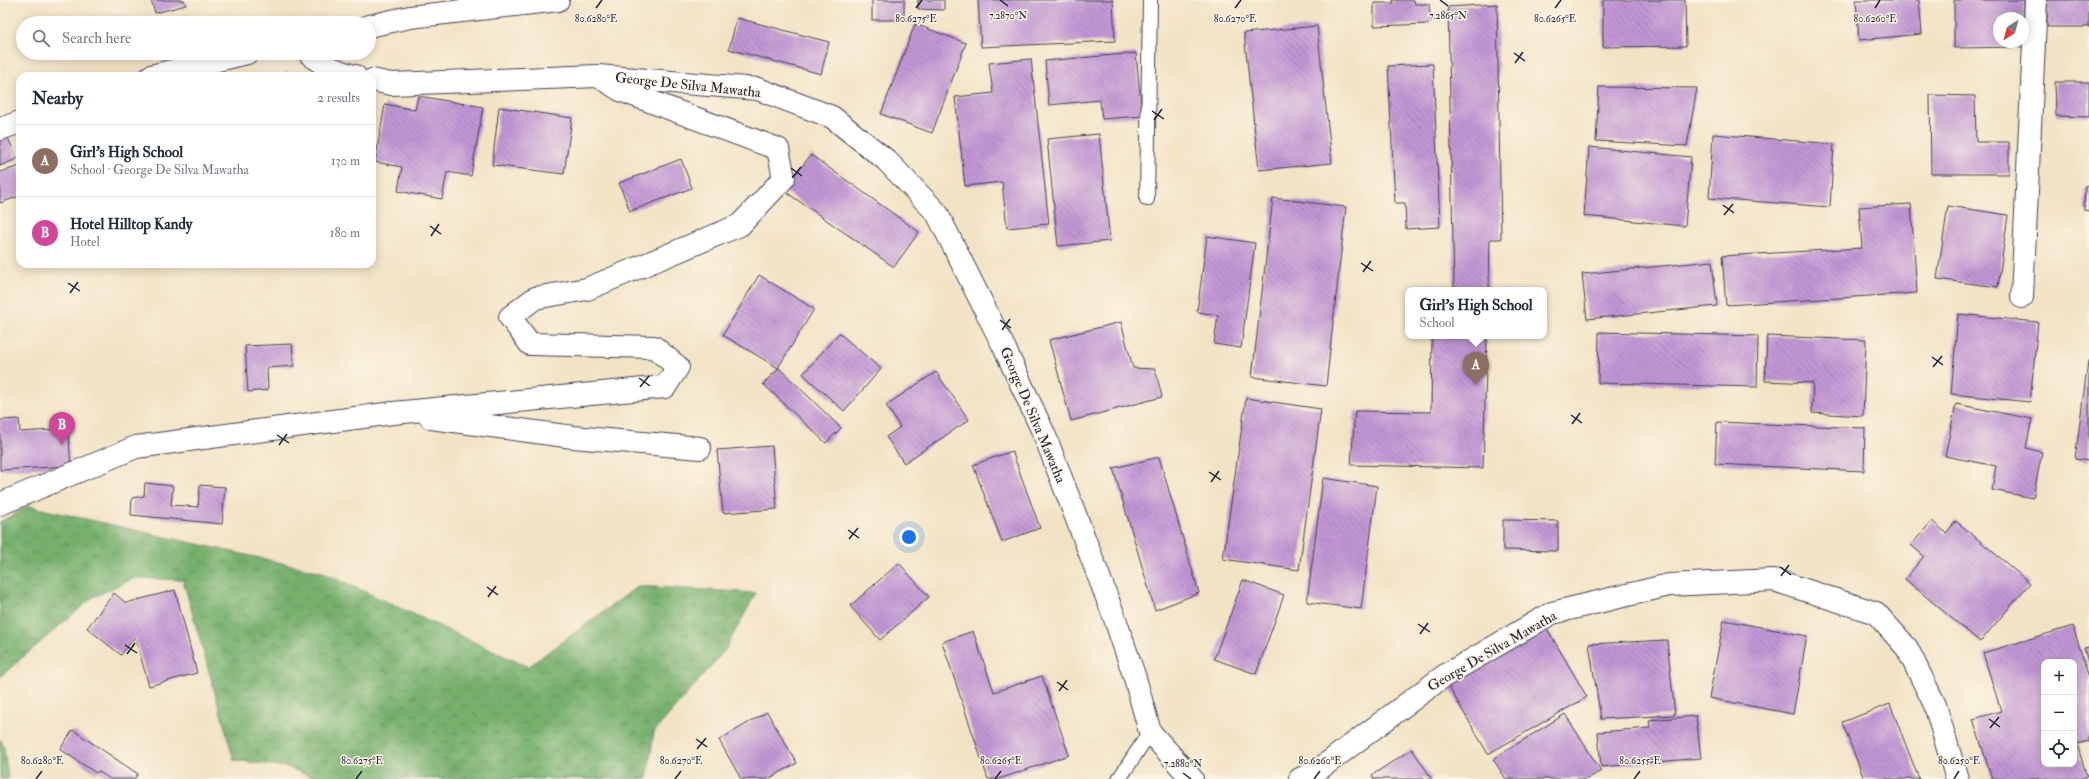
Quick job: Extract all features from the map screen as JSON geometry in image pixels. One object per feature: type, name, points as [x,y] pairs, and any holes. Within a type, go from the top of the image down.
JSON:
[{"type":"main road","points":[[376,24],[410,17],[558,0]]},
{"type":"main road","points":[[2022,297],[2036,28],[2036,0]]},
{"type":"main road","points":[[168,72],[218,60]]},
{"type":"main road","points":[[318,60],[341,72]]},
{"type":"main road","points":[[0,504],[136,447],[393,413],[665,388],[678,368],[654,347],[530,344],[510,317],[535,298],[587,289],[740,225],[784,178],[778,149],[620,90],[598,76]]},
{"type":"main road","name":"George De Silva Mawatha","points":[[376,81],[391,84],[598,76],[758,89],[832,117],[886,160],[937,213],[1004,347],[1045,436],[1114,616],[1135,678],[1150,732],[1192,779]]},
{"type":"main road","points":[[0,129],[16,123]]},
{"type":"main road","points":[[393,413],[573,437],[700,448]]},
{"type":"main road","name":"George De Silva Mawatha","points":[[1300,779],[1318,770],[1444,676],[1552,613],[1669,585],[1774,580],[1876,613],[1907,648],[1936,705],[1957,779]]},
{"type":"lane","points":[[1148,199],[1150,0]]},
{"type":"lane","points":[[1119,779],[1150,732]]},
{"type":"green space","points":[[28,506],[322,572],[528,667],[638,586],[756,593],[725,650],[654,732],[647,779],[318,779],[287,767],[234,760],[183,580],[135,578],[93,597],[0,677],[0,522]]},
{"type":"green space","points":[[0,739],[4,747],[8,779],[0,779]]},
{"type":"building","points":[[151,0],[184,0],[186,5],[155,13]]},
{"type":"building","points":[[872,0],[904,0],[904,20],[872,20]]},
{"type":"building","points":[[918,0],[944,0],[944,10],[918,9]]},
{"type":"building","points":[[978,0],[1113,0],[1115,41],[981,47]]},
{"type":"building","points":[[1393,0],[1414,0],[1415,4],[1429,4],[1430,24],[1374,26],[1374,3],[1394,3]]},
{"type":"building","points":[[1603,0],[1685,0],[1686,46],[1603,47]]},
{"type":"building","points":[[1856,0],[1919,0],[1922,34],[1859,40]]},
{"type":"building","points":[[1954,0],[2024,0],[2024,12],[1993,12],[1993,47],[1954,48]]},
{"type":"building","points":[[2047,0],[2089,0],[2089,27],[2047,27]]},
{"type":"building","points":[[1497,4],[1501,239],[1490,239],[1489,287],[1454,287],[1448,7]]},
{"type":"building","points":[[737,18],[829,42],[821,74],[729,49]]},
{"type":"building","points":[[915,24],[966,43],[932,133],[881,114]]},
{"type":"building","points":[[1317,26],[1332,163],[1259,170],[1244,33]]},
{"type":"building","points":[[1136,53],[1142,116],[1102,119],[1100,100],[1049,105],[1045,61]]},
{"type":"building","points":[[1031,59],[1049,224],[1007,228],[1002,182],[965,186],[955,97],[993,93],[989,63]]},
{"type":"building","points":[[1433,64],[1440,227],[1406,229],[1405,203],[1395,203],[1388,66]]},
{"type":"building","points":[[2055,82],[2089,82],[2089,117],[2056,116]]},
{"type":"building","points":[[1599,87],[1697,88],[1687,146],[1596,141]]},
{"type":"building","points":[[1930,95],[1975,96],[1976,142],[2009,142],[2009,174],[1931,174]]},
{"type":"building","points":[[418,96],[483,107],[471,176],[447,172],[442,199],[398,191],[402,167],[376,162],[385,104],[415,110]]},
{"type":"building","points":[[499,107],[572,118],[564,174],[492,165]]},
{"type":"building","points":[[1099,134],[1110,241],[1058,246],[1047,139]]},
{"type":"building","points":[[1713,134],[1834,144],[1830,207],[1709,198]]},
{"type":"building","points":[[7,135],[16,159],[0,166],[0,137]]},
{"type":"building","points":[[1589,147],[1691,157],[1685,226],[1584,216]]},
{"type":"building","points":[[811,155],[919,232],[894,267],[783,190]]},
{"type":"building","points":[[681,159],[692,188],[630,211],[619,183]]},
{"type":"building","points":[[16,167],[16,197],[0,203],[0,172]]},
{"type":"building","points":[[2089,186],[2089,211],[2084,210],[2085,187]]},
{"type":"building","points":[[1273,198],[1346,207],[1326,386],[1252,377]]},
{"type":"building","points":[[1911,204],[1917,293],[1726,305],[1722,256],[1862,248],[1859,207]]},
{"type":"building","points":[[1948,206],[2008,215],[1998,287],[1937,279]]},
{"type":"building","points":[[1207,236],[1255,243],[1241,348],[1214,344],[1218,315],[1197,312]]},
{"type":"building","points":[[1712,261],[1717,306],[1587,319],[1582,274]]},
{"type":"building","points":[[759,275],[814,309],[778,368],[723,335]]},
{"type":"building","points":[[1958,314],[2038,322],[2030,402],[1951,394]]},
{"type":"building","points":[[1121,322],[1133,368],[1155,369],[1162,397],[1071,421],[1049,340]]},
{"type":"building","points":[[1599,332],[1758,336],[1757,387],[1598,383]]},
{"type":"building","points":[[839,333],[881,369],[844,411],[803,374]]},
{"type":"building","points":[[1767,336],[1866,340],[1863,416],[1812,413],[1813,383],[1765,381]]},
{"type":"building","points":[[1432,339],[1487,339],[1483,468],[1351,465],[1355,411],[1431,412]]},
{"type":"building","points":[[292,344],[294,366],[267,368],[268,390],[248,392],[245,346]]},
{"type":"building","points":[[2089,361],[2089,461],[2075,459]]},
{"type":"building","points":[[779,368],[841,428],[826,443],[763,384]]},
{"type":"building","points":[[936,372],[969,420],[904,463],[886,437],[900,427],[886,405]]},
{"type":"building","points":[[1246,398],[1321,409],[1299,570],[1223,559]]},
{"type":"building","points":[[1956,404],[2032,419],[2026,448],[2042,452],[2033,498],[1992,490],[1996,466],[1945,456]]},
{"type":"building","points":[[19,419],[20,432],[68,429],[71,466],[0,470],[0,420]]},
{"type":"building","points":[[1717,422],[1865,428],[1864,471],[1715,464]]},
{"type":"building","points":[[772,446],[777,509],[723,513],[717,450]]},
{"type":"building","points":[[1012,451],[1040,528],[1002,542],[973,465]]},
{"type":"building","points":[[1159,457],[1199,593],[1155,610],[1113,468]]},
{"type":"building","points":[[1323,478],[1377,486],[1361,609],[1307,602]]},
{"type":"building","points":[[145,483],[173,486],[171,505],[198,507],[200,485],[225,487],[222,524],[131,515],[132,498],[144,496]]},
{"type":"building","points":[[1503,520],[1558,521],[1558,551],[1503,550]]},
{"type":"building","points":[[1932,521],[1946,533],[1956,521],[2030,583],[1980,642],[1905,579],[1924,556],[1911,545]]},
{"type":"building","points":[[899,563],[929,597],[880,640],[850,606]]},
{"type":"building","points":[[1243,580],[1284,595],[1256,674],[1214,659]]},
{"type":"building","points":[[175,590],[197,673],[149,686],[135,637],[121,655],[87,628],[114,593],[126,603]]},
{"type":"building","points":[[1724,620],[1807,636],[1793,714],[1709,698]]},
{"type":"building","points":[[1545,625],[1587,697],[1488,754],[1446,682]]},
{"type":"building","points":[[2073,626],[2089,678],[2089,741],[2077,744],[2087,777],[2080,779],[1992,779],[1973,719],[2001,711],[1983,653]]},
{"type":"building","points":[[973,631],[994,692],[1042,676],[1069,755],[999,779],[988,779],[942,642]]},
{"type":"building","points":[[1667,640],[1675,715],[1601,719],[1589,644]]},
{"type":"building","points":[[2089,647],[2089,665],[2084,648]]},
{"type":"building","points":[[1890,704],[1919,779],[1864,779],[1842,722]]},
{"type":"building","points":[[767,712],[797,763],[768,779],[741,779],[719,740]]},
{"type":"building","points":[[1565,714],[1601,771],[1587,779],[1506,779],[1493,759]]},
{"type":"building","points":[[1696,716],[1701,758],[1601,767],[1598,732],[1650,728],[1649,720]]},
{"type":"building","points":[[73,730],[138,774],[134,779],[110,779],[98,771],[96,773],[60,749]]},
{"type":"building","points":[[1412,749],[1432,779],[1374,779],[1372,775]]},
{"type":"place","name":"Girl's High School","points":[[1476,385]]},
{"type":"place","name":"Hotel Hilltop Kandy","points":[[62,445]]}]
